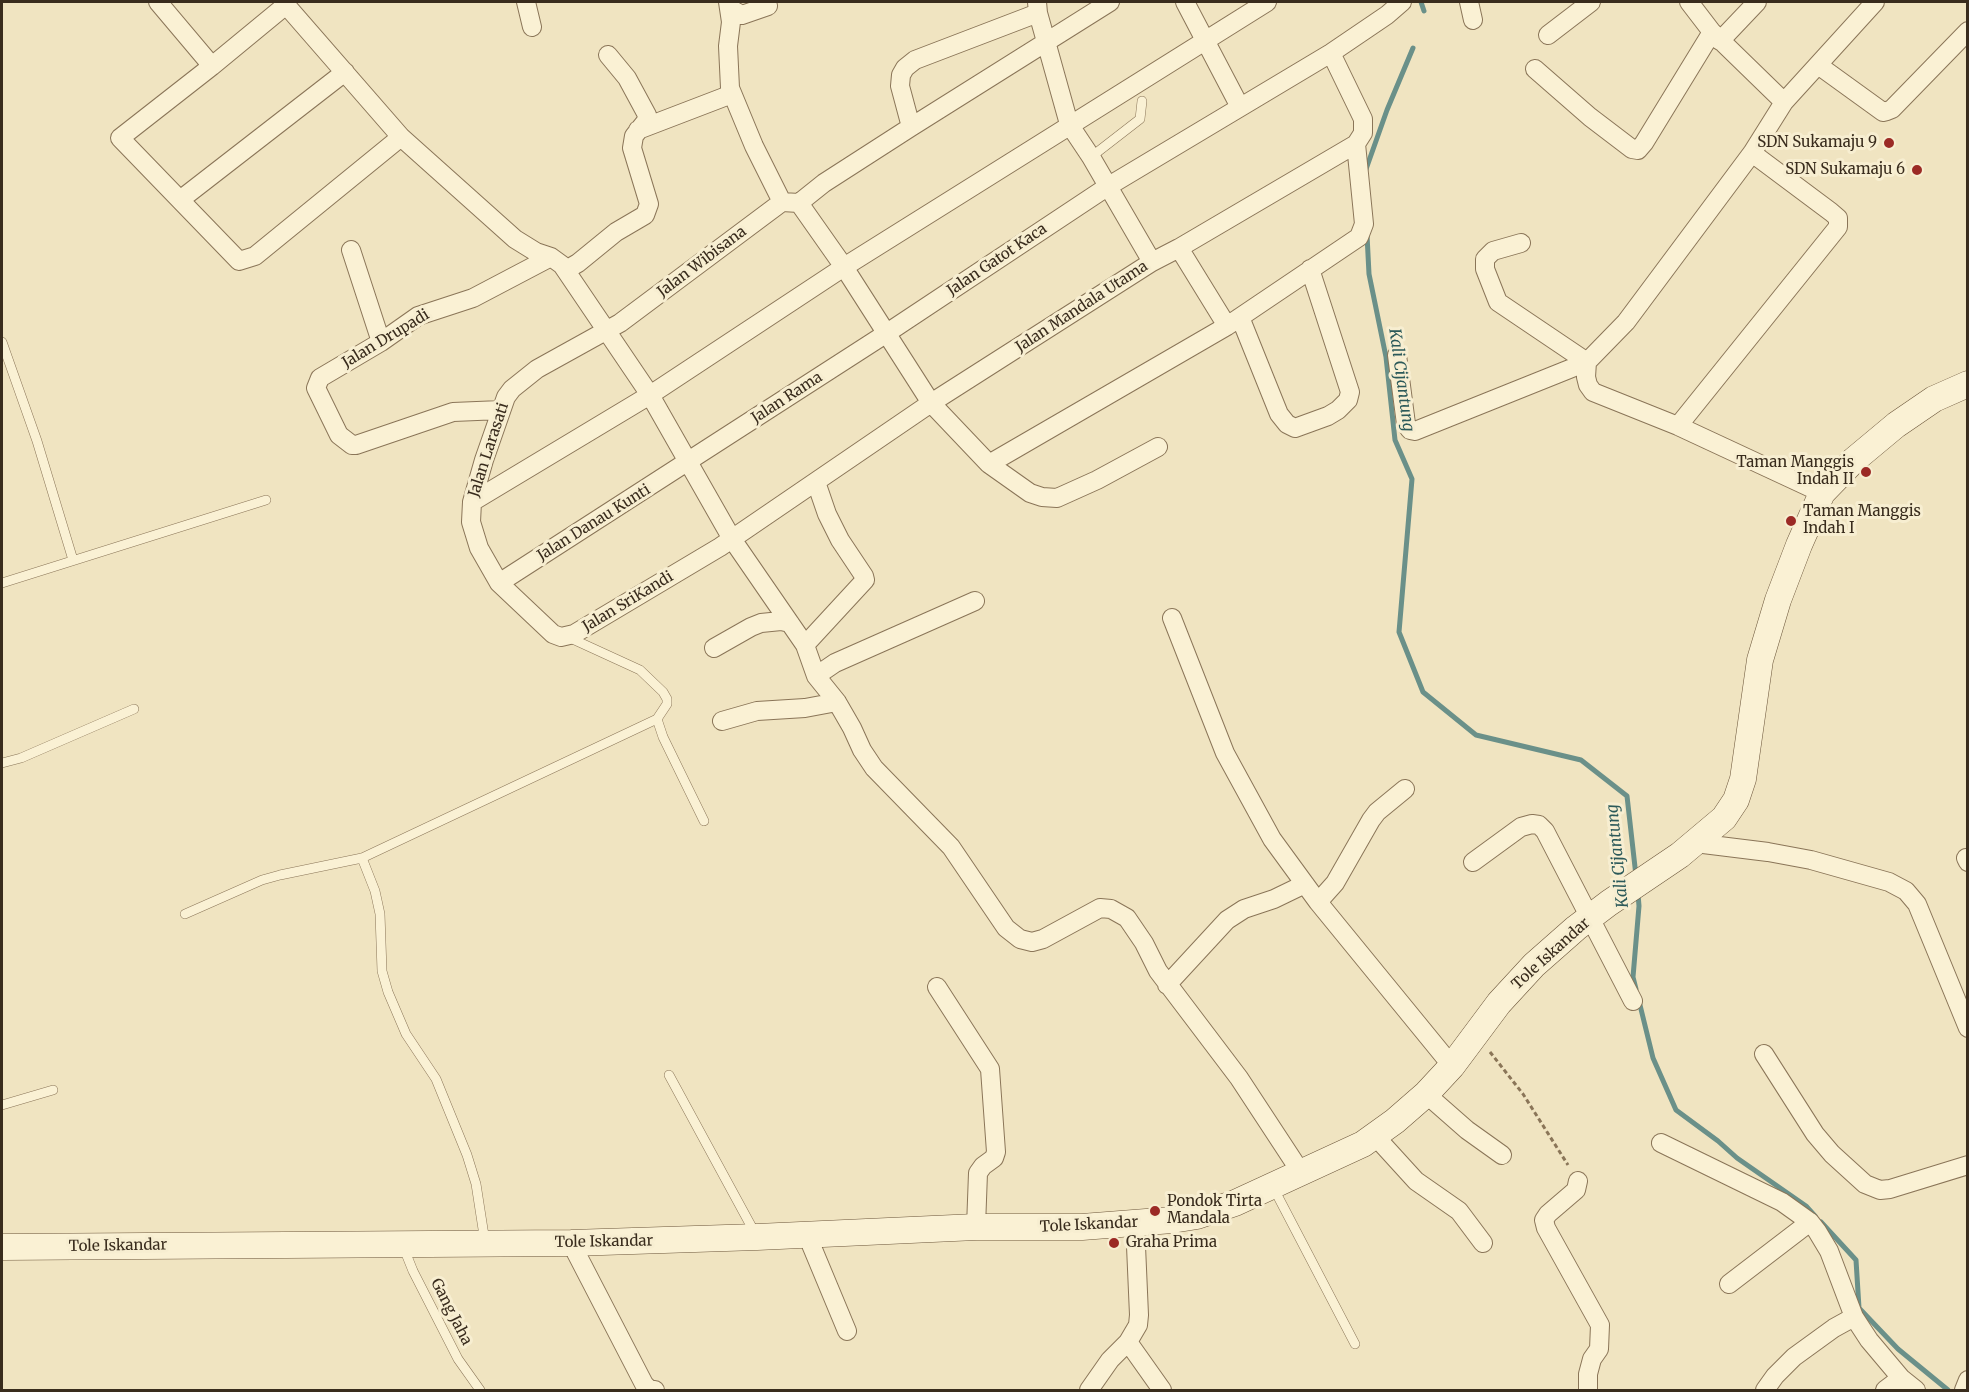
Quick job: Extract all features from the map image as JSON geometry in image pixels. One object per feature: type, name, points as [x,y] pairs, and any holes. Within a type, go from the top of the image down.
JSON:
[{"type":"main road","name":"Tole Iskandar","points":[[2,1246],[571,1243],[976,1227],[1071,1227],[1172,1220],[1197,1216],[1235,1203],[1302,1174],[1375,1136],[1426,1094],[1452,1066],[1499,1003],[1534,965],[1599,910],[1687,849],[1724,818],[1736,800],[1743,779],[1760,660],[1778,600],[1798,545],[1822,494],[1854,460],[1896,425],[1934,399],[1968,384]]},
{"type":"street","points":[[158,2],[212,66]]},
{"type":"street","points":[[526,2],[532,27]]},
{"type":"street","name":"Jalan Wibisana","points":[[608,331],[790,202],[824,183],[1110,2]]},
{"type":"street","points":[[1185,2],[1240,107]]},
{"type":"street","points":[[472,502],[650,394],[1069,124],[1267,2]]},
{"type":"street","name":"Jalan Gatot Kaca","points":[[887,333],[1107,187],[1331,53],[1387,15],[1402,2]]},
{"type":"street","points":[[1468,2],[1473,20]]},
{"type":"street","points":[[1548,35],[1590,2]]},
{"type":"street","points":[[1689,2],[1716,36],[1784,102]]},
{"type":"street","points":[[1534,69],[1590,117],[1638,150],[1716,36],[1757,2]]},
{"type":"street","points":[[1397,355],[1406,424],[1410,430],[1415,431],[1587,362],[1626,321],[1752,153],[1784,102],[1875,2]]},
{"type":"street","points":[[401,137],[255,256],[239,261],[120,138],[288,3],[401,137],[515,239],[536,252],[551,257],[566,270],[650,394],[732,539],[805,645],[816,676],[837,702],[861,750],[874,768],[951,847],[1006,928],[1020,939],[1039,941],[1100,908],[1111,909],[1127,918],[1158,972],[1239,1078],[1302,1174]]},
{"type":"street","points":[[728,5],[742,15],[768,6]]},
{"type":"street","points":[[728,5],[731,22],[728,68],[732,94],[754,146],[790,202],[844,267],[931,404],[989,464],[1030,493],[1057,498],[1097,480],[1158,447]]},
{"type":"street","points":[[911,127],[900,86],[901,75],[905,68],[915,60],[1038,7],[1069,124],[1091,157],[1152,262]]},
{"type":"street","points":[[1818,64],[1883,112],[1893,109],[1968,30]]},
{"type":"street","points":[[989,464],[1233,322],[1355,241],[1362,233],[1364,224],[1356,144],[1362,133],[1363,119],[1331,53]]},
{"type":"street","points":[[566,270],[616,232],[645,215],[648,210],[649,204],[632,147],[634,136],[646,121],[646,109],[627,78],[608,55]]},
{"type":"street","points":[[180,200],[345,72]]},
{"type":"street","points":[[638,130],[732,94]]},
{"type":"street","name":"Jalan Mandala Utama","points":[[732,539],[931,404],[1152,262],[1356,144]]},
{"type":"street","points":[[1678,426],[1838,227],[1838,218],[1752,153]]},
{"type":"street","points":[[1521,243],[1493,251],[1485,259],[1485,269],[1498,302],[1587,362]]},
{"type":"street","points":[[1179,248],[1233,322],[1279,414],[1287,424],[1295,428],[1338,410],[1348,400],[1350,392],[1310,269]]},
{"type":"street","points":[[351,250],[381,342]]},
{"type":"street","name":"Jalan Drupadi","points":[[501,410],[453,412],[352,445],[339,435],[316,391],[320,378],[381,342],[418,316],[473,298],[551,257]]},
{"type":"street","name":"Jalan Larasati","points":[[499,583],[479,548],[471,522],[472,502],[506,397],[512,389],[537,369],[608,331]]},
{"type":"street","name":"Jalan Rama","points":[[688,463],[887,333]]},
{"type":"street","points":[[1587,362],[1586,377],[1593,392],[1678,426],[1822,494]]},
{"type":"street","name":"Jalan Danau Kunti","points":[[499,583],[688,463]]},
{"type":"street","points":[[805,645],[865,580],[840,540],[827,514],[816,483]]},
{"type":"street","name":"Jalan SriKandi","points":[[499,583],[553,634],[566,636],[574,634],[732,539]]},
{"type":"street","points":[[816,676],[835,663],[975,600]]},
{"type":"street","points":[[1172,618],[1225,753],[1272,839],[1318,902],[1452,1066]]},
{"type":"street","points":[[714,648],[761,623],[781,621],[790,623]]},
{"type":"street","points":[[722,721],[757,711],[805,708],[837,702]]},
{"type":"street","points":[[1318,902],[1335,883],[1377,812],[1405,789]]},
{"type":"street","points":[[1473,862],[1521,827],[1539,825],[1599,910],[1633,1001]]},
{"type":"street","points":[[1687,849],[1768,852],[1811,860],[1900,887],[1917,904],[1963,1000],[1968,1028]]},
{"type":"street","points":[[1167,985],[1227,920],[1244,909],[1305,884]]},
{"type":"street","points":[[937,987],[990,1069],[996,1152],[994,1158],[978,1173],[976,1227]]},
{"type":"street","points":[[1764,1054],[1815,1134],[1832,1154],[1865,1184],[1880,1190],[1890,1189],[1968,1165]]},
{"type":"street","points":[[1426,1094],[1467,1130],[1502,1155]]},
{"type":"street","points":[[1375,1136],[1416,1181],[1458,1211],[1483,1243]]},
{"type":"street","points":[[1660,1143],[1782,1202],[1810,1222],[1829,1251],[1854,1317],[1869,1340],[1902,1378],[1916,1390]]},
{"type":"street","points":[[1578,1181],[1576,1190],[1544,1220],[1546,1228],[1600,1325],[1599,1349],[1592,1359],[1588,1374],[1588,1390]]},
{"type":"street","points":[[1729,1284],[1810,1222]]},
{"type":"street","points":[[1089,1390],[1103,1369],[1136,1331],[1139,1315],[1135,1223]]},
{"type":"street","points":[[807,1234],[847,1330]]},
{"type":"street","points":[[571,1243],[644,1384],[650,1390],[655,1390]]},
{"type":"street","points":[[1765,1390],[1794,1357],[1834,1328],[1854,1317]]},
{"type":"street","points":[[1128,1342],[1162,1390]]},
{"type":"street","points":[[1885,1390],[1902,1378]]},
{"type":"lane","points":[[1091,157],[1140,119],[1142,101]]},
{"type":"lane","points":[[2,342],[73,560]]},
{"type":"lane","points":[[2,583],[266,500]]},
{"type":"lane","points":[[185,914],[262,880],[362,858],[657,719],[667,704],[667,699],[655,682],[634,667],[566,636]]},
{"type":"lane","points":[[2,763],[21,758],[134,709]]},
{"type":"lane","points":[[657,719],[663,737],[704,821]]},
{"type":"lane","points":[[362,858],[375,891],[380,914],[382,971],[388,992],[412,1044],[422,1055],[436,1079],[467,1155],[476,1184],[485,1243]]},
{"type":"lane","points":[[669,1075],[757,1237]]},
{"type":"lane","points":[[2,1105],[53,1090]]},
{"type":"lane","points":[[1273,1186],[1355,1344]]},
{"type":"lane","name":"Gang Jaha","points":[[402,1244],[413,1271],[458,1359],[480,1390]]},
{"type":"path","points":[[1476,1034],[1523,1094],[1578,1181]]},
{"type":"waterway","name":"Kali Cijantung","points":[[1421,2],[1424,11]]},
{"type":"waterway","name":"Kali Cijantung","points":[[1365,172],[1387,110],[1413,48]]},
{"type":"waterway","name":"Kali Cijantung","points":[[1367,235],[1369,274],[1386,357],[1395,440],[1412,479],[1399,632],[1423,692],[1476,735],[1581,760],[1627,796],[1636,876]]},
{"type":"waterway","name":"Kali Cijantung","points":[[1636,989],[1633,977],[1638,894]]},
{"type":"waterway","name":"Kali Cijantung","points":[[1639,1001],[1653,1058],[1676,1110],[1737,1158],[1806,1206],[1815,1216]]},
{"type":"waterway","name":"Kali Cijantung","points":[[1821,1222],[1856,1260],[1859,1308],[1898,1349],[1948,1390]]},
{"type":"place","name":"SDN Sukamaju 9","points":[[1889,143]]},
{"type":"place","name":"SDN Sukamaju 6","points":[[1917,170]]},
{"type":"place","name":"Taman Manggis Indah II","points":[[1866,472]]},
{"type":"place","name":"Taman Manggis Indah I","points":[[1791,521]]},
{"type":"place","name":"Pondok Tirta Mandala","points":[[1155,1211]]},
{"type":"place","name":"Graha Prima","points":[[1114,1243]]}]
